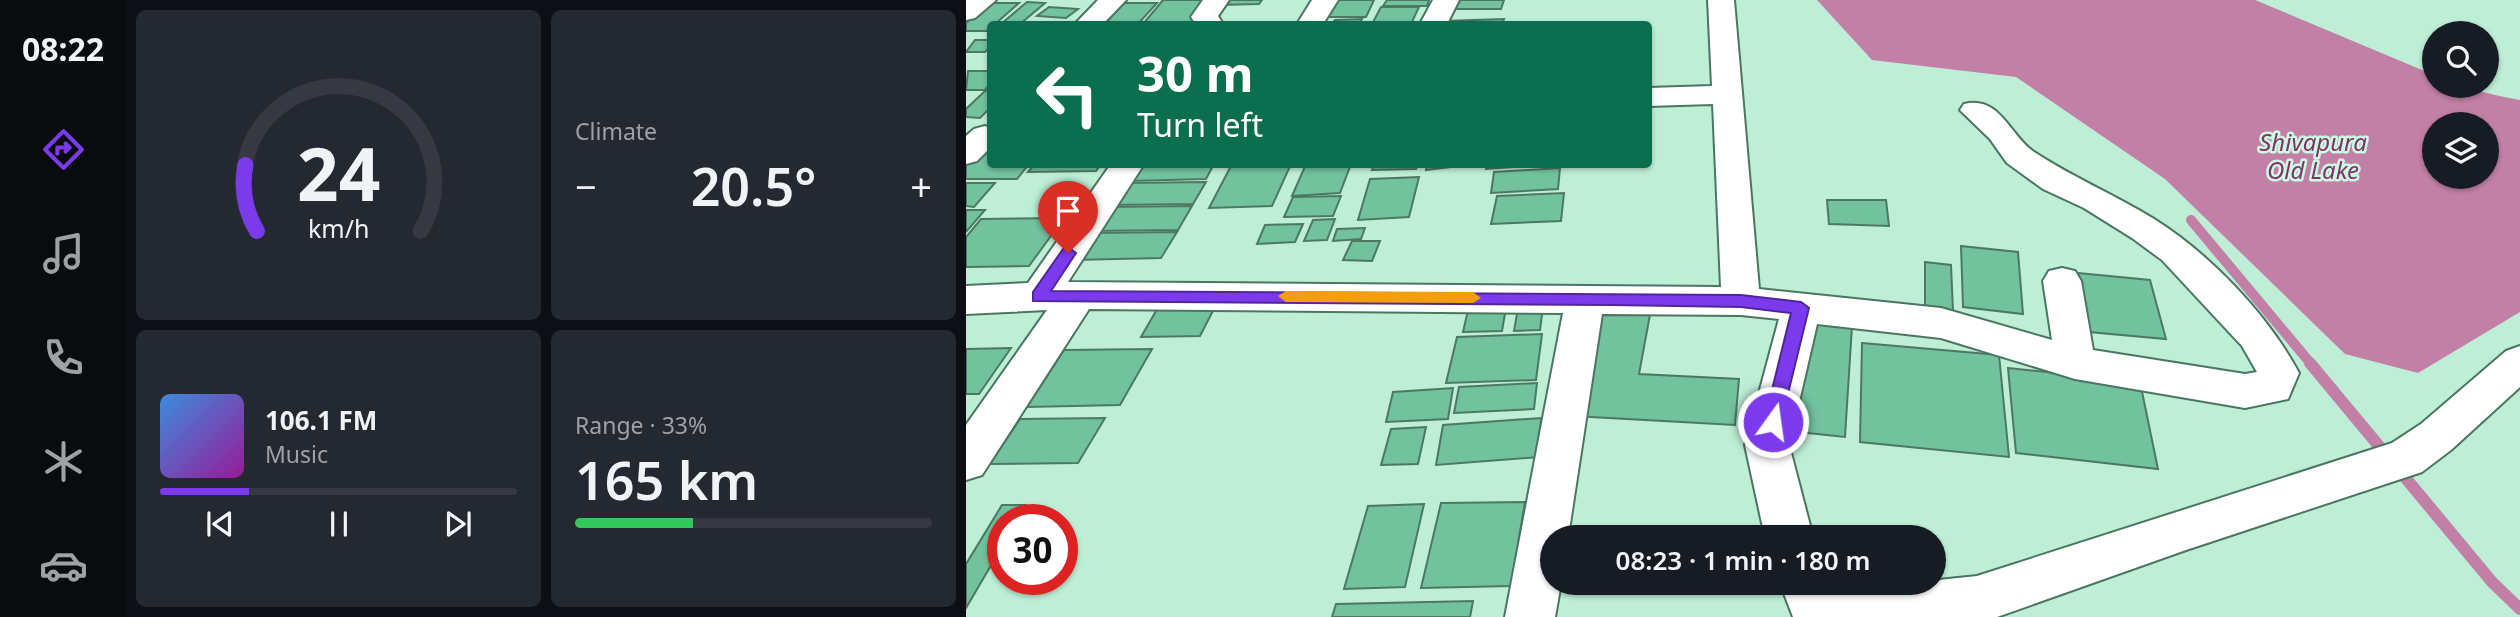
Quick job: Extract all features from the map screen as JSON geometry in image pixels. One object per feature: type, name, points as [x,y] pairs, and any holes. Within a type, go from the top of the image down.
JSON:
[{"type":"street","points":[[966,12],[982,0]]},
{"type":"street","points":[[1091,21],[1113,0]]},
{"type":"street","points":[[1208,21],[1204,16],[1216,0]]},
{"type":"street","points":[[1312,21],[1325,0]]},
{"type":"street","points":[[1436,21],[1446,0]]},
{"type":"street","points":[[1721,0],[1741,301]]},
{"type":"street","points":[[1652,97],[1727,94]]},
{"type":"street","points":[[966,300],[1078,295],[1741,301],[1941,323],[2075,363],[2245,391],[2273,387],[2278,373],[2256,335],[2175,251],[2132,222],[2055,181],[2018,156],[2001,132],[1975,110]]},
{"type":"street","points":[[1038,296],[1125,168]]},
{"type":"street","points":[[2062,281],[2075,363]]},
{"type":"street","points":[[966,461],[1078,295]]},
{"type":"street","points":[[1530,617],[1585,298]]},
{"type":"street","points":[[1786,525],[1767,444],[1801,308]]},
{"type":"street","points":[[1825,617],[1977,600],[2186,528],[2391,463],[2437,437],[2520,362]]},
{"type":"street","points":[[1810,595],[1818,617]]},
{"type":"water","name":"Shivapura Old Lake","points":[[1817,0],[2255,0],[2422,70],[2422,98],[2499,98],[2499,96],[2520,100],[2520,312],[2418,373],[2345,354],[2165,179],[2016,77],[1872,60]]},
{"type":"building","points":[[1163,0],[1208,0],[1192,21],[1146,21]]},
{"type":"building","points":[[1222,0],[1262,0],[1259,4],[1219,5]]},
{"type":"building","points":[[1334,0],[1374,0],[1366,17],[1324,17]]},
{"type":"building","points":[[1387,0],[1429,0],[1427,6],[1383,6]]},
{"type":"building","points":[[1457,0],[1504,0],[1501,9],[1454,9]]},
{"type":"building","points":[[1027,2],[1045,3],[1024,21],[1005,21]]},
{"type":"building","points":[[989,3],[1019,3],[998,21],[987,21],[987,31],[966,31],[966,23]]},
{"type":"building","points":[[1112,3],[1157,3],[1141,21],[1095,21]]},
{"type":"building","points":[[1049,7],[1078,9],[1066,18],[1037,16]]},
{"type":"building","points":[[1381,7],[1419,7],[1412,21],[1374,21]]},
{"type":"building","points":[[1362,19],[1361,21],[1335,20]]},
{"type":"building","points":[[1504,19],[1503,21],[1444,21]]},
{"type":"building","points":[[975,40],[987,40],[985,52],[966,52]]},
{"type":"building","points":[[968,71],[987,71],[985,90],[966,90]]},
{"type":"building","points":[[987,91],[987,111],[980,118],[966,117],[966,109]]},
{"type":"building","points":[[976,153],[987,153],[987,168],[1026,168],[1017,179],[966,179],[966,164]]},
{"type":"building","points":[[1032,168],[1098,168],[1096,171],[1028,172]]},
{"type":"building","points":[[1138,168],[1212,168],[1206,179],[1130,181]]},
{"type":"building","points":[[1230,168],[1289,168],[1272,206],[1209,208]]},
{"type":"building","points":[[1304,168],[1349,168],[1340,193],[1292,196]]},
{"type":"building","points":[[1373,168],[1416,168],[1416,169],[1372,170]]},
{"type":"building","points":[[1560,168],[1558,189],[1491,193],[1494,172]]},
{"type":"building","points":[[1419,177],[1409,217],[1358,220],[1370,179]]},
{"type":"building","points":[[1206,182],[1193,204],[1110,205],[1125,183]]},
{"type":"building","points":[[966,183],[995,183],[974,207],[966,206]]},
{"type":"building","points":[[1564,193],[1561,221],[1491,224],[1497,196]]},
{"type":"building","points":[[1341,196],[1333,216],[1284,217],[1293,197]]},
{"type":"building","points":[[1827,200],[1886,200],[1889,226],[1829,224]]},
{"type":"building","points":[[1192,206],[1178,230],[1090,231],[1107,207]]},
{"type":"building","points":[[966,210],[985,210],[966,232]]},
{"type":"building","points":[[1064,218],[1029,266],[966,267],[966,237],[981,219]]},
{"type":"building","points":[[1335,219],[1327,240],[1304,241],[1313,220]]},
{"type":"building","points":[[1303,224],[1295,242],[1257,244],[1265,225]]},
{"type":"building","points":[[1365,228],[1361,239],[1333,241],[1337,229]]},
{"type":"building","points":[[1177,232],[1161,258],[1073,260],[1091,233]]},
{"type":"building","points":[[1352,241],[1380,241],[1372,261],[1343,260]]},
{"type":"building","points":[[1961,246],[2018,252],[2023,314],[1963,307]]},
{"type":"building","points":[[1925,262],[1951,265],[1953,311],[1925,308]]},
{"type":"building","points":[[2078,273],[2150,280],[2166,339],[2089,332]]},
{"type":"building","points":[[1600,301],[1652,304],[1639,374],[1739,379],[1735,425],[1573,416]]},
{"type":"building","points":[[1217,303],[1200,336],[1141,337],[1160,304]]},
{"type":"building","points":[[1543,307],[1540,330],[1514,331],[1518,308]]},
{"type":"building","points":[[1506,308],[1502,331],[1463,332],[1468,310]]},
{"type":"building","points":[[1802,321],[1852,326],[1845,437],[1789,431]]},
{"type":"building","points":[[1542,334],[1536,380],[1446,383],[1457,337]]},
{"type":"building","points":[[1862,343],[1999,355],[2009,457],[1860,442]]},
{"type":"building","points":[[1011,348],[979,394],[966,394],[966,349]]},
{"type":"building","points":[[1152,349],[1120,405],[1027,407],[1064,350]]},
{"type":"building","points":[[2008,368],[2140,382],[2158,469],[2016,453]]},
{"type":"building","points":[[1537,383],[1534,409],[1454,413],[1459,387]]},
{"type":"building","points":[[1453,388],[1448,419],[1386,422],[1393,392]]},
{"type":"building","points":[[1105,418],[1078,463],[990,464],[1020,419]]},
{"type":"building","points":[[1541,418],[1539,457],[1436,465],[1443,425]]},
{"type":"building","points":[[1426,427],[1418,464],[1381,465],[1391,429]]},
{"type":"building","points":[[1525,502],[1511,586],[1421,588],[1441,503]]},
{"type":"building","points":[[1424,504],[1405,587],[1344,589],[1368,506]]},
{"type":"building","points":[[987,530],[987,572],[966,608],[966,564]]},
{"type":"building","points":[[1473,601],[1470,617],[1332,617],[1336,604]]},
{"type":"waterway","points":[[2191,220],[2312,365]]},
{"type":"waterway","points":[[2310,363],[2492,582],[2520,609]]},
{"type":"slow traffic","points":[[1286,296],[1473,298]]},
{"type":"route","points":[[1068,253],[1038,296],[1741,301],[1801,308],[1773,422]]}]
